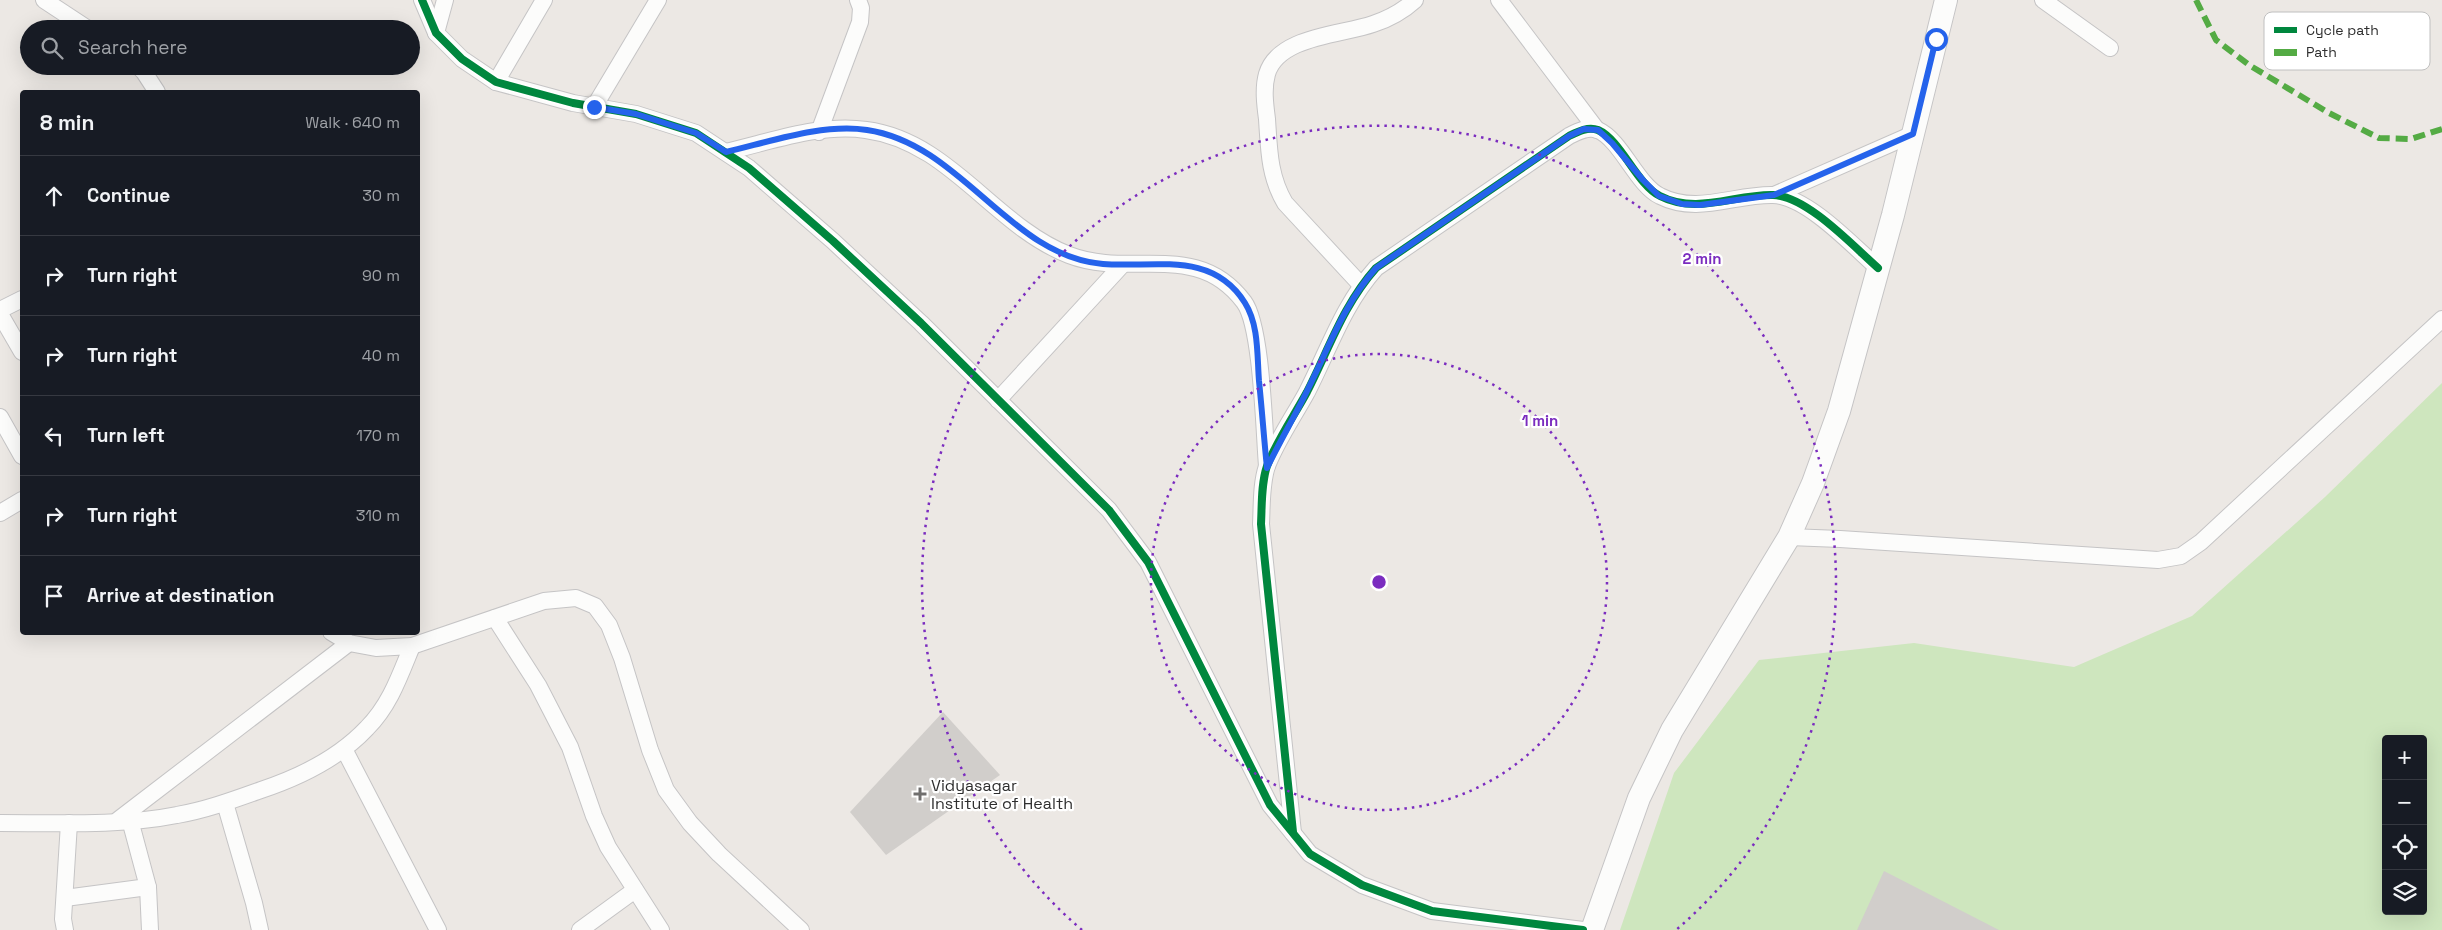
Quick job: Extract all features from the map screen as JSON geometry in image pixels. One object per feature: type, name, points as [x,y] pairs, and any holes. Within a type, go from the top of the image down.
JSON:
[{"type":"main road","points":[[1592,930],[1639,798],[1672,730],[1789,538],[1813,483],[1839,411],[1913,134],[1946,0]]},
{"type":"street","points":[[44,0],[64,6],[79,20]]},
{"type":"street","points":[[422,0],[436,33],[462,59],[496,82],[594,107],[636,114],[696,133],[726,152],[749,168],[833,241],[921,323],[1108,510],[1148,562],[1270,805],[1310,854],[1362,885],[1432,911],[1583,930]]},
{"type":"street","points":[[436,33],[445,0]]},
{"type":"street","points":[[496,82],[544,0]]},
{"type":"street","points":[[594,107],[658,0]]},
{"type":"street","points":[[819,132],[860,22],[861,8],[858,0]]},
{"type":"street","points":[[1361,285],[1285,203],[1276,189],[1271,171],[1267,124],[1265,95],[1267,72],[1279,55],[1295,45],[1312,39],[1372,25],[1394,15],[1416,0]]},
{"type":"street","points":[[1499,0],[1598,130],[1659,196],[1682,204],[1700,205],[1774,195],[1913,134]]},
{"type":"street","points":[[2043,0],[2110,48]]},
{"type":"street","points":[[145,75],[156,90]]},
{"type":"street","points":[[726,152],[837,128],[867,130],[895,136],[919,147],[1043,244],[1071,256],[1102,264],[1178,263],[1207,271],[1230,286],[1246,304],[1255,333],[1267,468],[1261,524],[1293,833]]},
{"type":"street","points":[[1267,468],[1307,391],[1347,307],[1361,285],[1376,268],[1569,136],[1584,129],[1598,130]]},
{"type":"street","points":[[1774,195],[1795,201],[1810,211],[1878,268]]},
{"type":"street","points":[[998,400],[1123,264]]},
{"type":"street","points":[[0,310],[20,301]]},
{"type":"street","points":[[0,314],[20,349]]},
{"type":"street","points":[[1789,538],[1840,539],[2158,560],[2180,556],[2201,542],[2442,319]]},
{"type":"street","points":[[0,418],[20,453]]},
{"type":"street","points":[[0,513],[20,501]]},
{"type":"street","points":[[336,635],[349,642],[376,648],[412,646],[544,601],[576,598],[595,606],[608,625],[622,658],[650,750],[666,790],[690,823],[719,854],[802,930]]},
{"type":"street","points":[[495,618],[538,685],[556,718],[570,747],[594,816],[608,847],[661,930]]},
{"type":"street","points":[[124,820],[349,642]]},
{"type":"street","points":[[0,823],[69,823],[176,816],[225,803],[278,784],[320,765],[344,749],[368,728],[389,700],[412,646]]},
{"type":"street","points":[[344,749],[438,930]]},
{"type":"street","points":[[225,803],[260,930]]},
{"type":"street","points":[[124,820],[148,887],[150,930]]},
{"type":"street","points":[[65,930],[69,823]]},
{"type":"street","points":[[65,898],[148,887]]},
{"type":"street","points":[[580,930],[635,890]]},
{"type":"green space","points":[[2442,383],[2442,930],[1620,930],[1674,773],[1759,660],[1914,643],[2074,667],[2192,616],[2325,497]]},
{"type":"building","name":"Vidyasagar Institute of Health","points":[[943,712],[1000,775],[886,855],[850,812]]},
{"type":"building","points":[[1884,871],[1999,930],[1857,930]]},
{"type":"marked path","points":[[2196,0],[2216,40],[2249,65],[2329,113],[2379,138],[2411,139],[2442,129]]},
{"type":"cycle path","points":[[422,0],[436,33],[462,59],[496,82],[573,103],[636,114],[696,133],[749,168],[833,241],[921,323],[1109,510],[1148,562],[1270,805],[1310,854],[1362,885],[1432,911],[1583,930]]},
{"type":"cycle path","points":[[1293,832],[1261,524],[1264,480],[1267,466],[1276,447],[1307,392],[1345,312],[1364,282],[1376,268],[1569,136],[1590,129],[1598,130],[1606,135],[1622,152],[1636,173],[1660,196],[1688,204],[1773,195],[1786,198],[1815,213],[1843,235],[1878,268]]},
{"type":"place","name":"Vidyasagar Institute of Health","points":[[920,794]]},
{"type":"route","points":[[594,107],[636,114],[696,133],[726,152],[837,128],[867,130],[895,136],[919,147],[945,165],[1043,244],[1071,256],[1102,264],[1178,263],[1207,271],[1230,286],[1246,304],[1255,333],[1267,468],[1307,391],[1347,307],[1361,285],[1376,268],[1569,136],[1584,129],[1598,130],[1659,196],[1682,204],[1700,205],[1731,199],[1774,195],[1913,134],[1936,39]]}]
